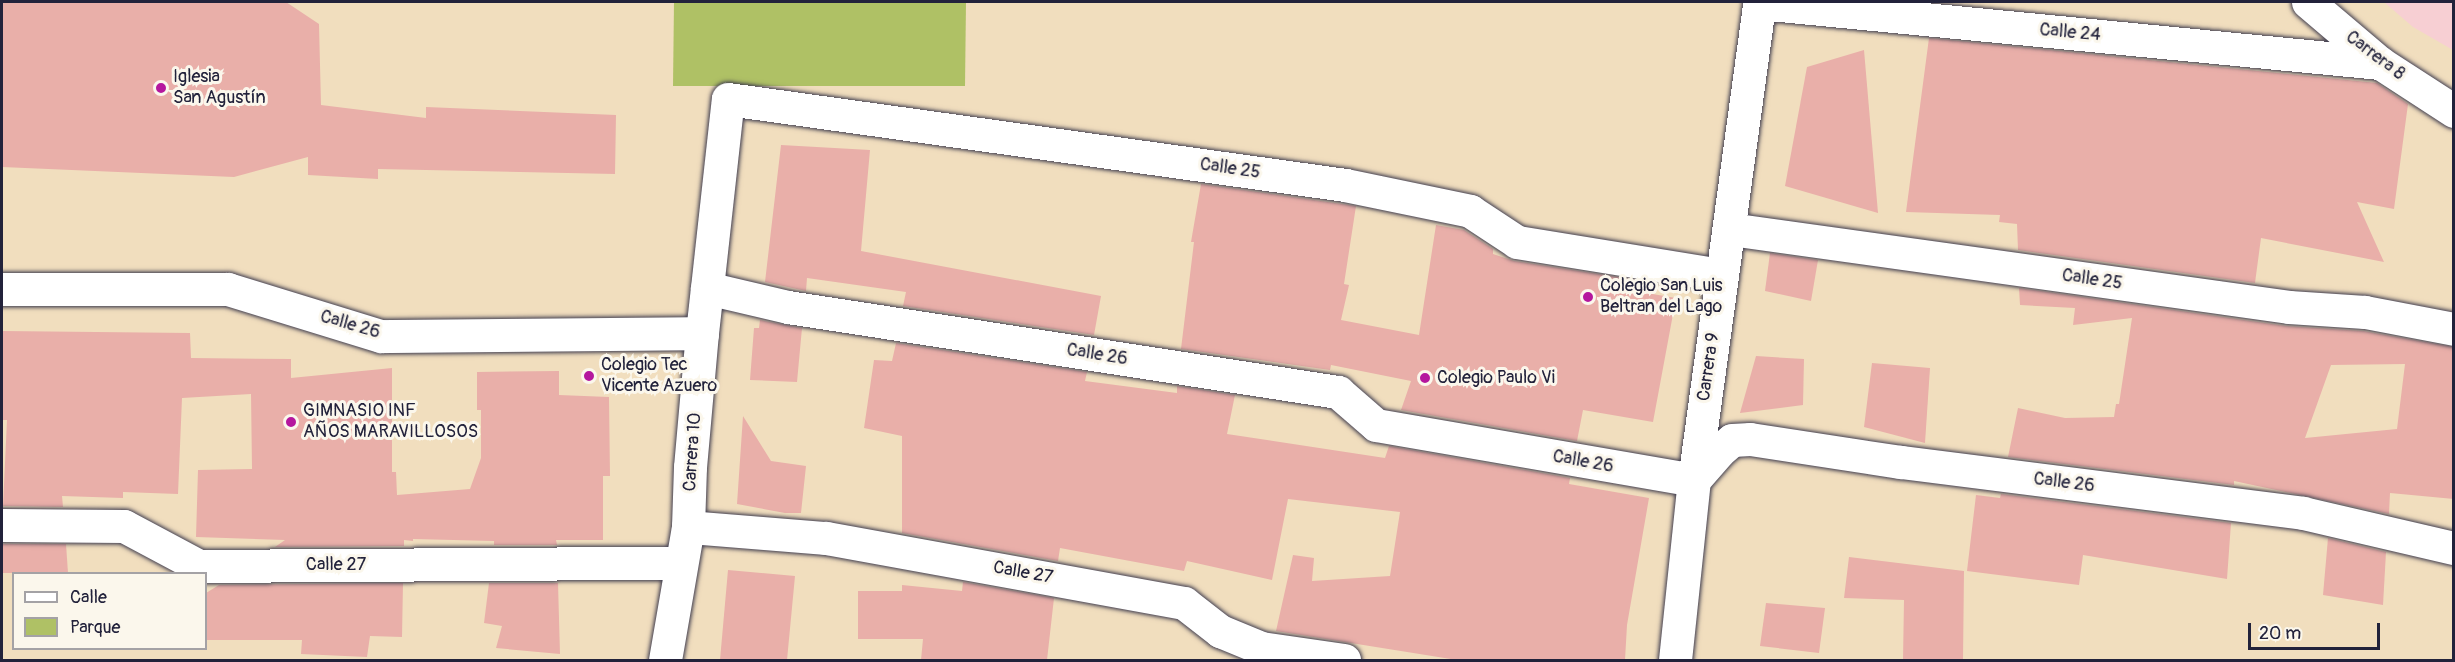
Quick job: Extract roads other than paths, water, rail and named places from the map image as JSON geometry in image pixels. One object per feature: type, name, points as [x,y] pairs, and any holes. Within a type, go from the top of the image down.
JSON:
[{"type":"street","name":"Carrera 8","points":[[2308,2],[2380,63],[2451,111]]},
{"type":"street","name":"Calle 24","points":[[1759,3],[2380,63]]},
{"type":"street","name":"Carrera 9","points":[[1675,660],[1694,480],[1759,3]]},
{"type":"street","name":"Calle 25","points":[[728,99],[1345,185],[1470,211],[1517,242],[1721,275]]},
{"type":"street","name":"Carrera 10","points":[[665,660],[688,527],[690,467],[702,333],[728,99]]},
{"type":"street","name":"Calle 25","points":[[1730,229],[2289,307],[2365,312],[2454,329]]},
{"type":"street","name":"Calle 26","points":[[707,288],[788,307],[1338,392],[1376,425],[1694,480],[1718,452],[1732,440],[1750,439],[1901,462],[2303,513],[2454,548]]},
{"type":"street","name":"Calle 26","points":[[2,289],[228,289],[381,336],[702,333]]},
{"type":"street","name":"Calle 27","points":[[2,525],[124,526],[199,566],[681,563]]},
{"type":"street","name":"Calle 27","points":[[688,527],[826,538],[1184,603],[1220,631],[1262,648],[1344,660]]},
{"type":"place","name":"Iglesia San Agustín","points":[[161,88]]},
{"type":"place","name":"Colegio San Luis Beltran del Lago","points":[[1588,297]]},
{"type":"place","name":"Colegio Tec Vicente Azuero","points":[[589,376]]},
{"type":"place","name":"Colegio Paulo Vi","points":[[1425,378]]},
{"type":"place","name":"GIMNASIO INF AÑOS MARAVILLOSOS","points":[[291,422]]}]
